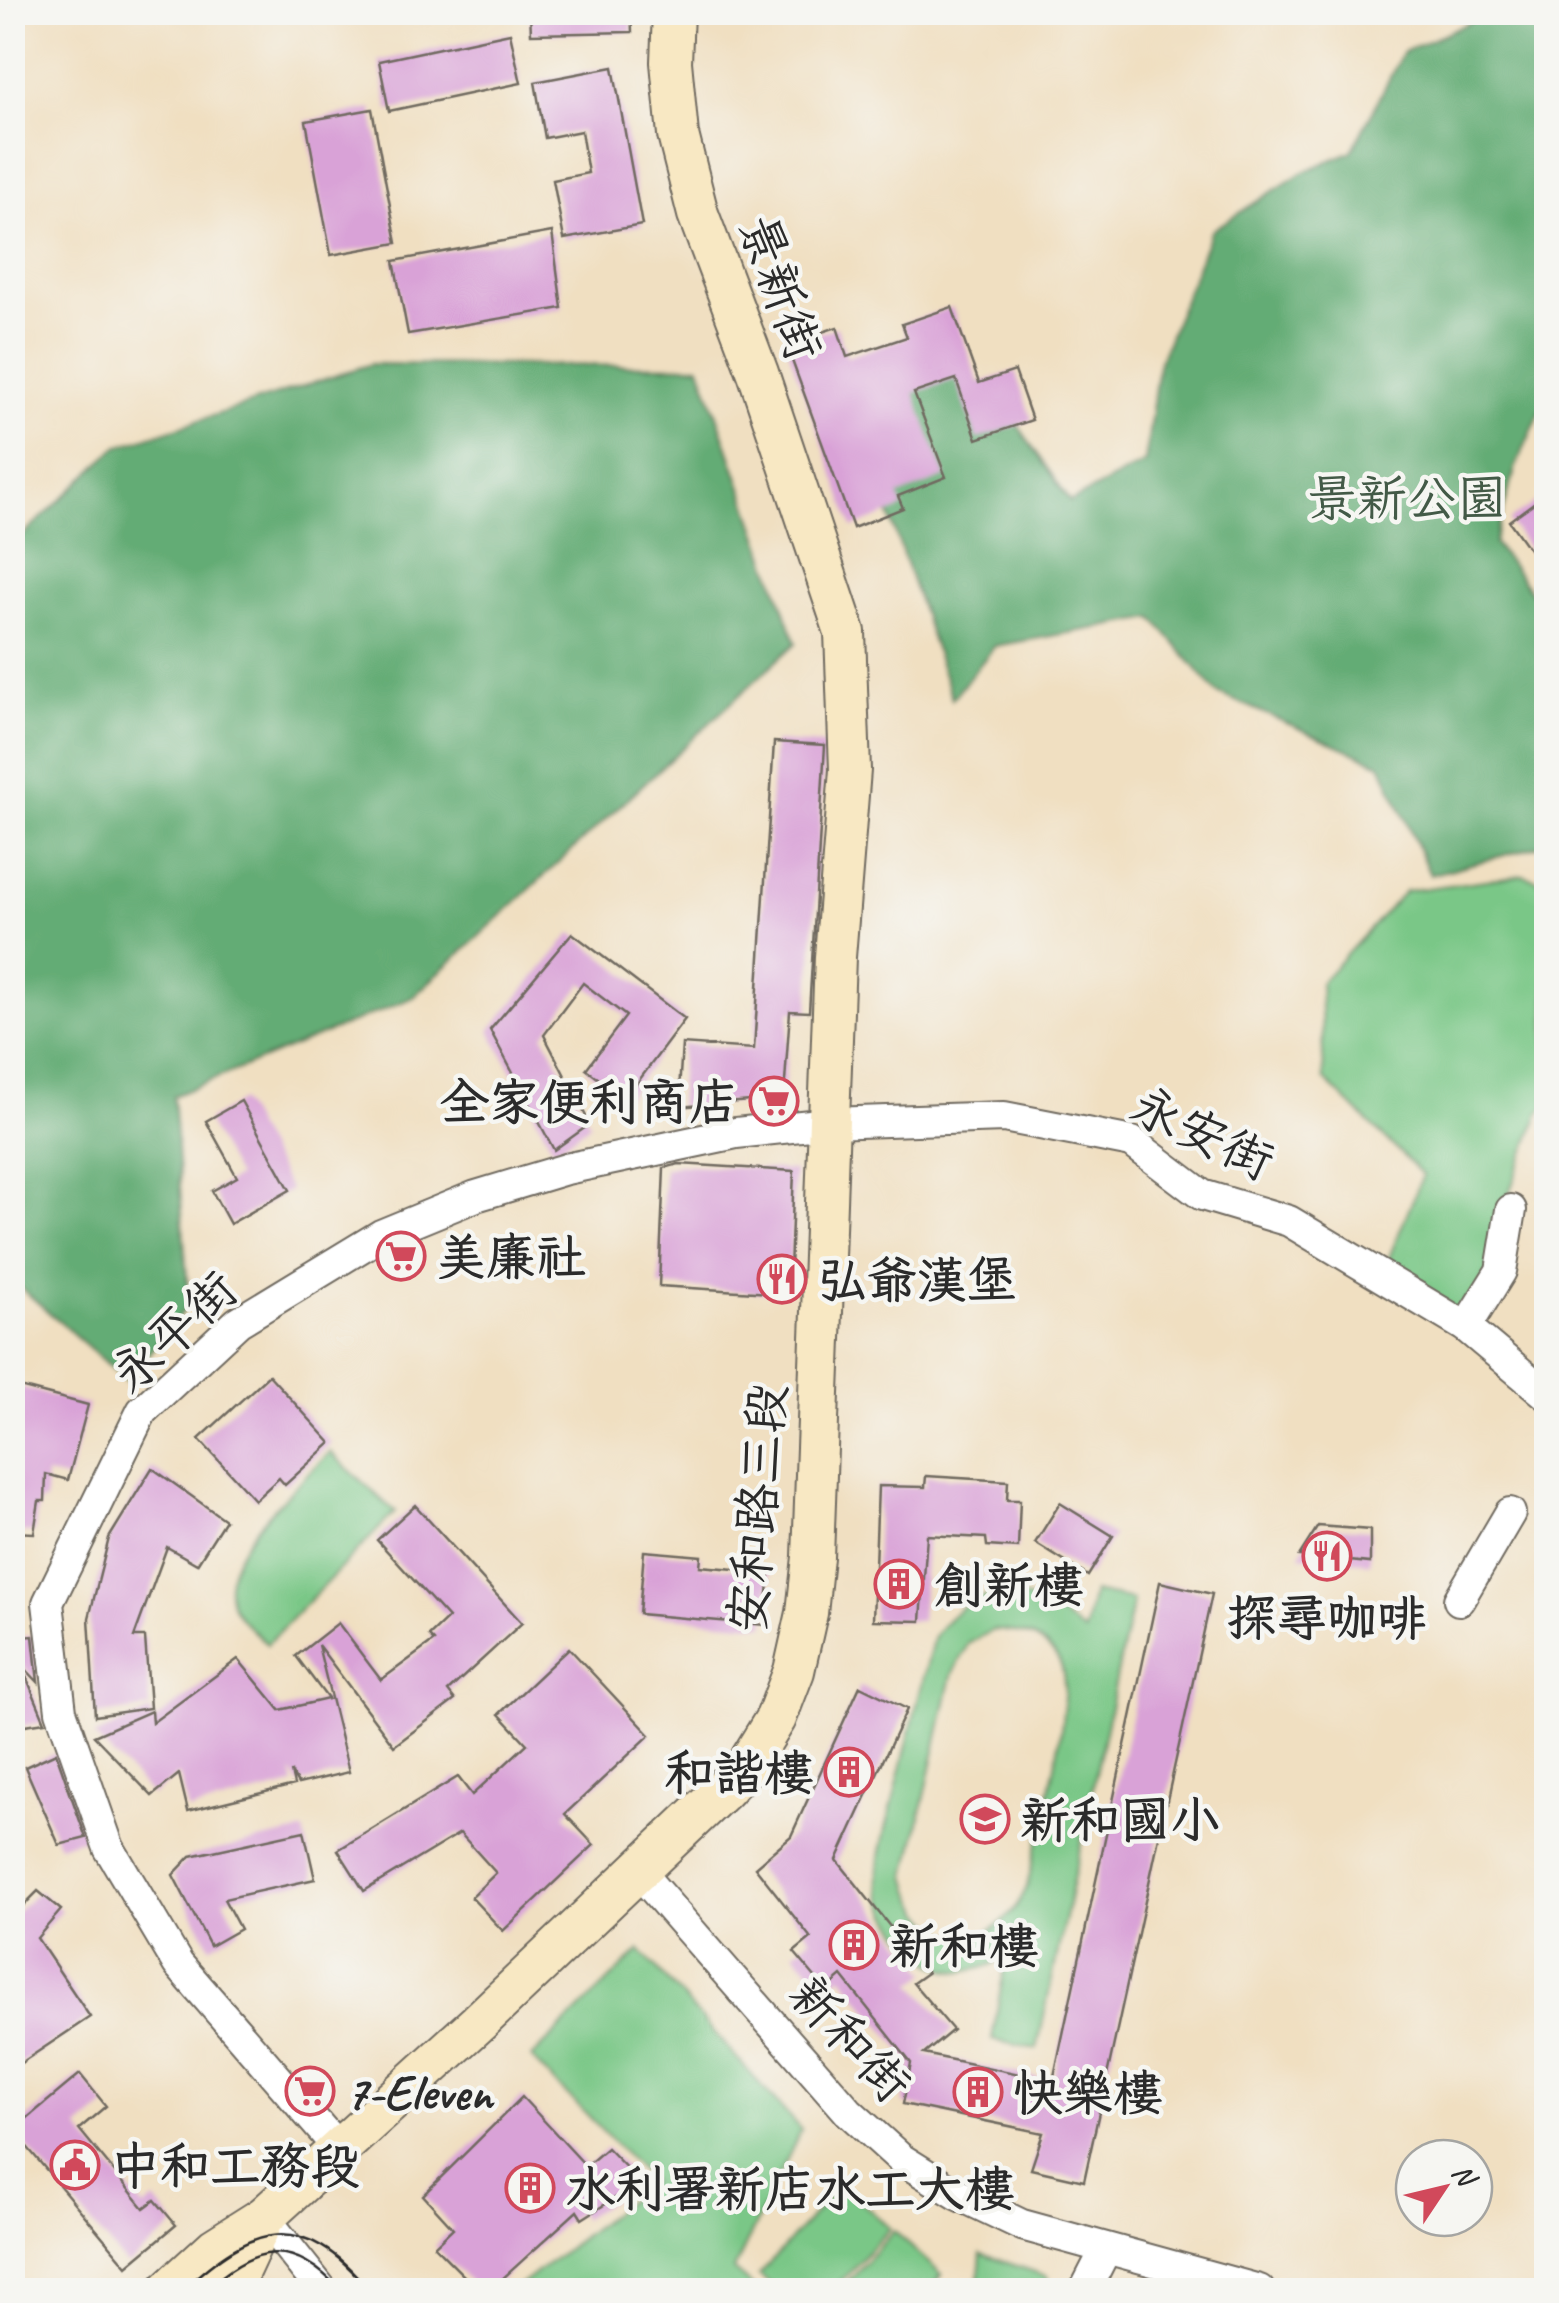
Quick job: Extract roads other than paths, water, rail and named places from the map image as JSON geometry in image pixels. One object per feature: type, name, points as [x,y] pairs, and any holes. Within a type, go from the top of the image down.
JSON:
[{"type":"main road","name":"景新街","points":[[673,12],[671,62],[678,135],[698,214],[834,589]]},
{"type":"main road","name":"安和路三段","points":[[169,2290],[214,2248],[264,2217],[638,1871],[749,1762],[776,1718],[794,1671],[813,1557],[828,1123],[850,770],[845,632],[834,589]]},
{"type":"main road","name":"安和路三段","points":[[220,2290],[238,2273],[264,2217]]},
{"type":"street","name":"永安街","points":[[828,1123],[1004,1117],[1132,1142],[1202,1195],[1289,1221],[1466,1327],[1546,1394]]},
{"type":"street","name":"永平街","points":[[339,2149],[178,1964],[108,1848],[61,1711],[48,1603],[142,1411],[238,1322],[381,1234],[476,1196],[566,1169],[736,1133],[828,1123]]},
{"type":"street","points":[[1466,1327],[1502,1271],[1511,1210]]},
{"type":"street","points":[[1460,1600],[1510,1512]]},
{"type":"street","name":"新和街","points":[[638,1871],[848,2112],[902,2159],[959,2195],[1022,2225],[1105,2251],[1259,2290]]},
{"type":"street","points":[[264,2217],[322,2290]]},
{"type":"street","points":[[1085,2290],[1105,2251]]},
{"type":"tram line","points":[[182,2290],[232,2251],[255,2239],[277,2234],[322,2246],[369,2290]]},
{"type":"tram line","points":[[206,2290],[241,2263],[274,2253],[306,2262],[340,2290]]},
{"type":"place","name":"全家便利商店","points":[[774,1101]]},
{"type":"place","name":"美廉社","points":[[401,1256]]},
{"type":"place","name":"弘爺漢堡","points":[[782,1279]]},
{"type":"place","name":"探尋咖啡","points":[[1327,1556]]},
{"type":"place","name":"創新樓","points":[[899,1584]]},
{"type":"place","name":"和諧樓","points":[[849,1772]]},
{"type":"place","name":"新和國小","points":[[985,1819]]},
{"type":"place","name":"新和樓","points":[[854,1945]]},
{"type":"place","name":"7-Eleven","points":[[310,2091]]},
{"type":"place","name":"快樂樓","points":[[978,2092]]},
{"type":"place","name":"中和工務段","points":[[75,2165]]},
{"type":"place","name":"水利署新店水工大樓","points":[[530,2188]]},
{"type":"park label","name":"景新公園","points":[[1407,497]]}]
